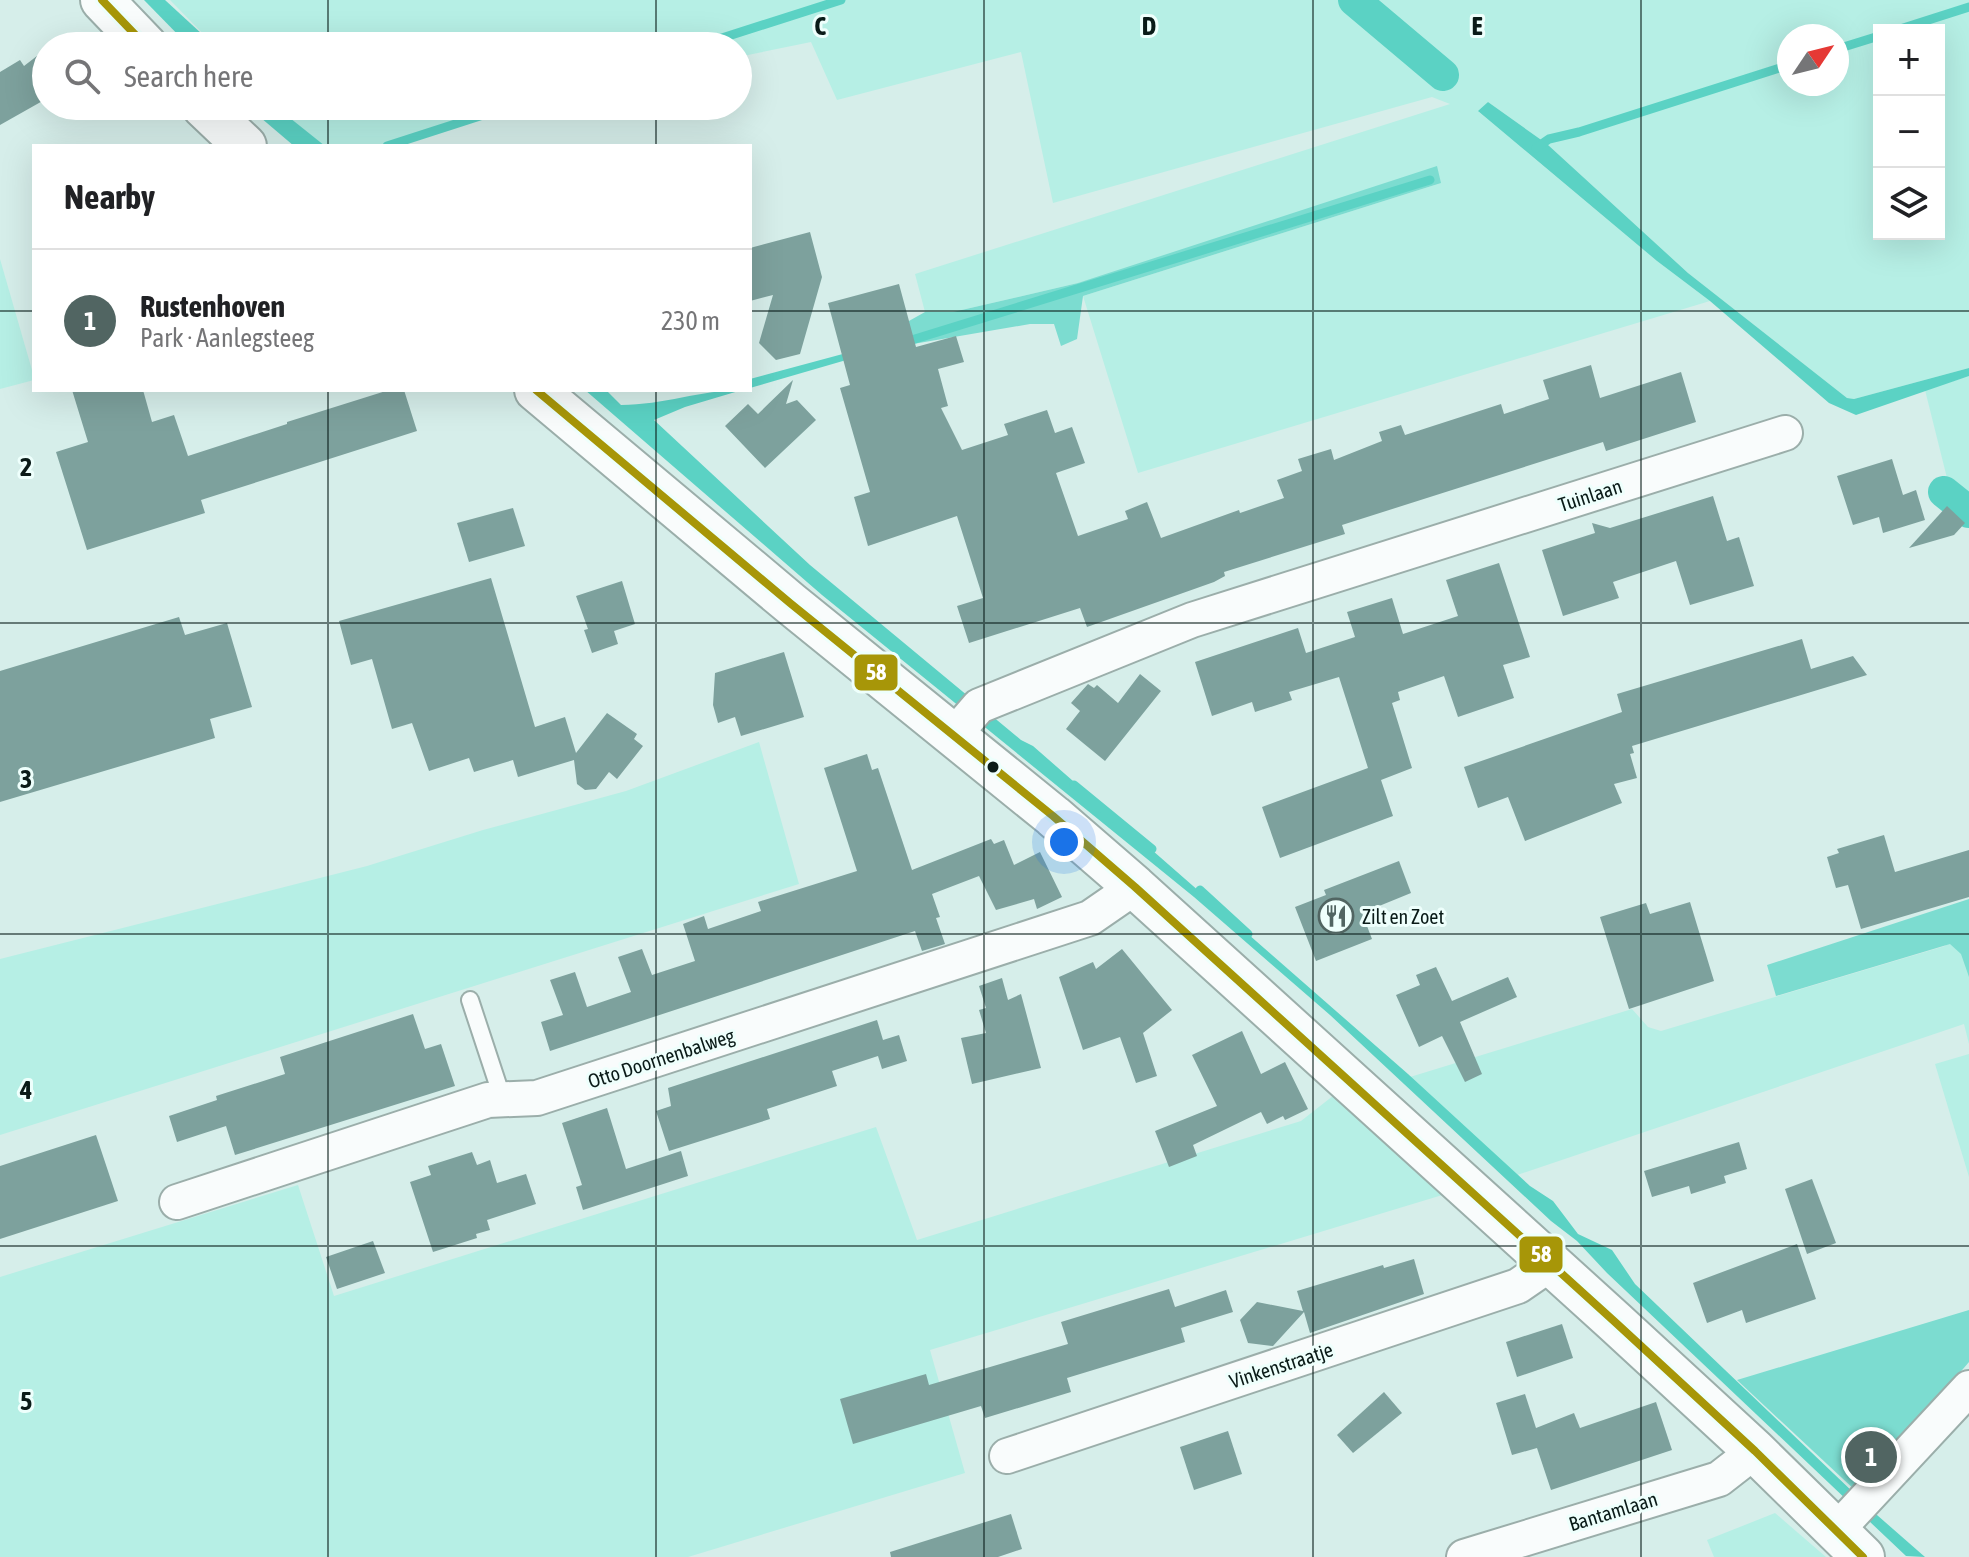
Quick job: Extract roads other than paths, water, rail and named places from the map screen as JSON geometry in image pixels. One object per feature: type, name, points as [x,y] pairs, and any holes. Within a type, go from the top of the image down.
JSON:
[{"type":"street","points":[[102,0],[133,32]]},
{"type":"street","points":[[218,120],[243,144]]},
{"type":"street","points":[[538,392],[1135,887],[1755,1451],[1855,1525],[1969,1388]]},
{"type":"street","name":"Tuinlaan","points":[[954,735],[979,706],[1192,620],[1785,433]]},
{"type":"street","name":"Otto Doornenbalweg","points":[[177,1202],[488,1100],[537,1098],[1090,918],[1135,887]]},
{"type":"street","name":"Vinkenstraatje","points":[[1007,1456],[1518,1286],[1550,1264]]},
{"type":"street","name":"Bantamlaan","points":[[1464,1557],[1719,1479],[1755,1451]]},
{"type":"lane","points":[[470,1000],[503,1100]]},
{"type":"waterway","points":[[741,32],[841,0]]},
{"type":"waterway","points":[[1354,0],[1443,75]]},
{"type":"waterway","points":[[1916,24],[1969,7]]},
{"type":"waterway","points":[[1849,45],[1873,38]]},
{"type":"waterway","points":[[1536,148],[1549,139],[1777,69]]},
{"type":"waterway","points":[[393,144],[468,120]]},
{"type":"waterway","points":[[902,343],[1430,180]]},
{"type":"waterway","points":[[1944,492],[1969,512]]},
{"type":"waterway","points":[[1074,785],[1152,849]]},
{"type":"waterway","points":[[1200,890],[1248,934]]},
{"type":"place","name":"Zilt en Zoet","points":[[1336,916]]},
{"type":"place","name":"Rustenhoven","points":[[1871,1457]]}]
